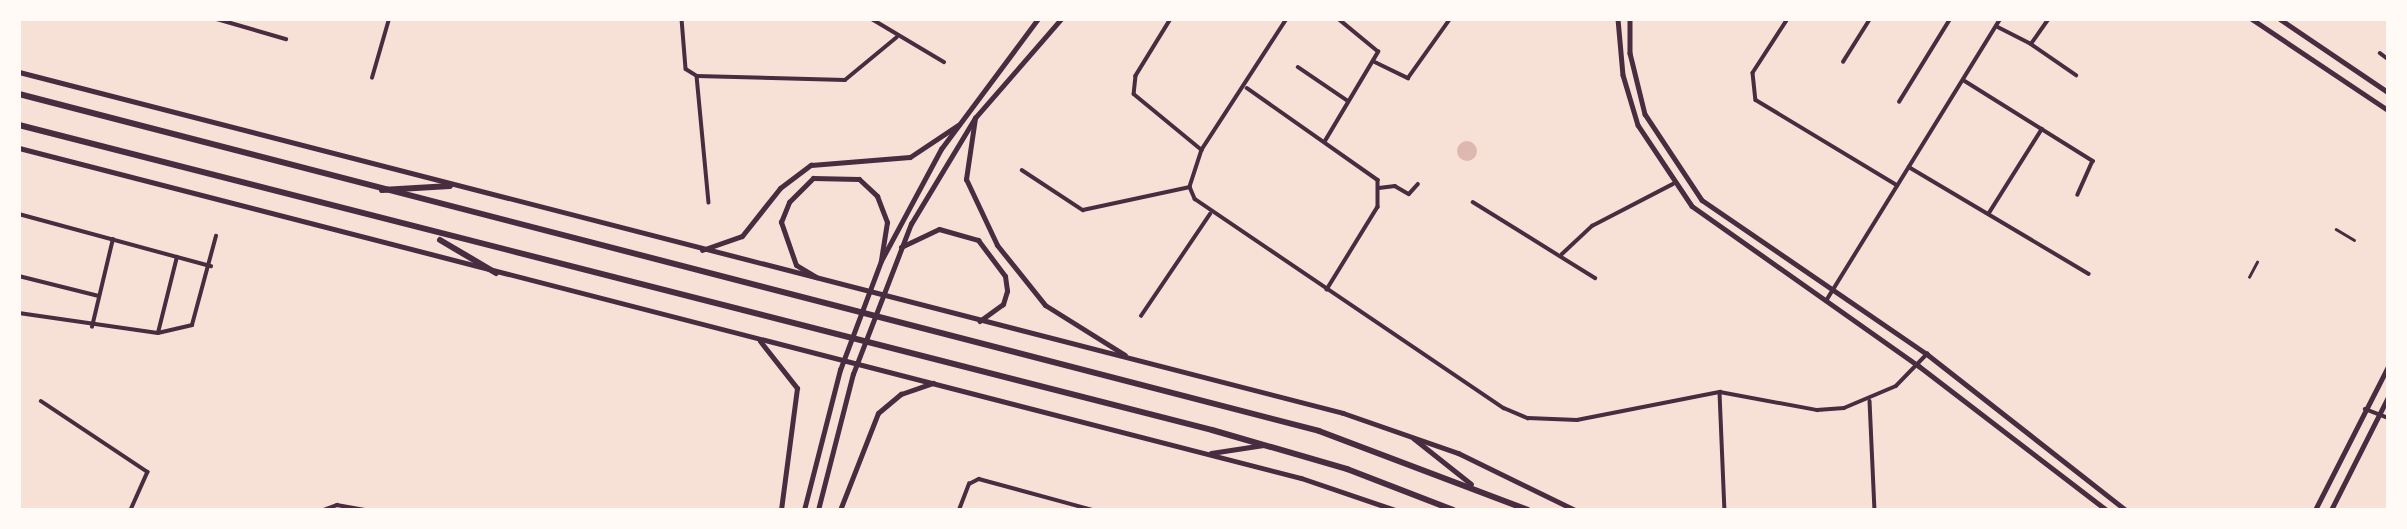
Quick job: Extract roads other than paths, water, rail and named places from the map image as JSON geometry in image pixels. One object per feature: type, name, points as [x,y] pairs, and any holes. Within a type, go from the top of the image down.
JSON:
[{"type":"highway","points":[[19,72],[698,251],[1134,360],[1408,434],[1575,510]]},
{"type":"highway","points":[[19,94],[377,191],[1319,431],[1471,484],[1528,510]]},
{"type":"highway","points":[[975,118],[966,179],[997,246],[1070,327],[1134,360]]},
{"type":"highway","points":[[19,125],[432,235],[1265,445],[1453,510]]},
{"type":"highway","points":[[698,251],[742,236],[779,188],[811,165],[910,157],[958,125]]},
{"type":"highway","points":[[19,148],[496,273],[1208,454],[1395,510]]},
{"type":"highway","points":[[821,281],[796,265],[781,222],[789,202],[813,178],[846,175],[877,196],[887,222],[881,261]]},
{"type":"highway","points":[[377,191],[450,186]]},
{"type":"highway","points":[[901,247],[939,229],[978,240],[1005,276],[1006,291],[1003,304],[980,321]]},
{"type":"highway","points":[[432,235],[496,273]]},
{"type":"highway","points":[[754,337],[797,388],[781,510]]},
{"type":"highway","points":[[840,510],[878,413],[901,394],[933,383]]},
{"type":"highway","points":[[1408,434],[1471,484]]},
{"type":"highway","points":[[1208,454],[1265,445]]},
{"type":"main road","points":[[804,510],[840,370],[881,261],[958,125],[1038,19]]},
{"type":"main road","points":[[818,510],[853,374],[901,247],[975,118],[1061,19]]},
{"type":"main road","points":[[1618,19],[1633,110],[1673,184],[1710,222],[1919,366],[2107,510]]},
{"type":"main road","points":[[1630,19],[1630,53],[1645,114],[1682,177],[1737,228],[1927,354],[2125,509]]},
{"type":"main road","points":[[2252,19],[2388,110]]},
{"type":"main road","points":[[2280,19],[2388,92]]},
{"type":"main road","points":[[2315,510],[2388,367]]},
{"type":"main road","points":[[2331,510],[2388,397]]},
{"type":"street","points":[[217,19],[286,39]]},
{"type":"street","points":[[372,78],[388,19]]},
{"type":"street","points":[[682,19],[686,69],[696,76],[845,80],[897,37]]},
{"type":"street","points":[[872,19],[897,37],[944,62]]},
{"type":"street","points":[[1171,19],[1136,76],[1134,94],[1202,150]]},
{"type":"street","points":[[1190,187],[1202,150],[1246,88],[1287,19]]},
{"type":"street","points":[[1325,141],[1375,62],[1376,45],[1338,19]]},
{"type":"street","points":[[1375,62],[1408,78],[1450,19]]},
{"type":"street","points":[[1788,19],[1753,73],[1756,100],[1898,186]]},
{"type":"street","points":[[1843,62],[1870,19]]},
{"type":"street","points":[[1899,102],[1950,19]]},
{"type":"street","points":[[1826,301],[1998,27],[2000,19]]},
{"type":"street","points":[[2031,44],[2048,20]]},
{"type":"street","points":[[1998,27],[2031,44],[2076,75]]},
{"type":"street","points":[[2379,53],[2388,59]]},
{"type":"street","points":[[1298,67],[1348,101]]},
{"type":"street","points":[[696,76],[709,202]]},
{"type":"street","points":[[1964,81],[2093,161],[2078,195]]},
{"type":"street","points":[[1246,88],[1369,171],[1379,188],[1378,207],[1327,289]]},
{"type":"street","points":[[1989,214],[2042,129]]},
{"type":"street","points":[[1909,166],[2089,274]]},
{"type":"street","points":[[1022,170],[1083,210],[1190,187]]},
{"type":"street","points":[[1379,188],[1395,186],[1409,194],[1418,184]]},
{"type":"street","points":[[1562,254],[1592,226],[1673,184]]},
{"type":"street","points":[[1190,187],[1210,214],[1528,418],[1577,420],[1720,392],[1817,410],[1870,401],[1919,366],[1927,354]]},
{"type":"street","points":[[1473,202],[1562,254],[1595,278]]},
{"type":"street","points":[[19,214],[211,266]]},
{"type":"street","points":[[1141,316],[1210,214]]},
{"type":"street","points":[[2336,229],[2354,240]]},
{"type":"street","points":[[19,313],[92,327],[158,333],[192,325],[211,266],[216,236]]},
{"type":"street","points":[[92,327],[113,239]]},
{"type":"street","points":[[158,333],[177,257]]},
{"type":"street","points":[[2249,277],[2257,262]]},
{"type":"street","points":[[19,276],[99,296]]},
{"type":"street","points":[[1720,392],[1725,510]]},
{"type":"street","points":[[41,401],[148,472],[131,510]]},
{"type":"street","points":[[1870,401],[1875,510]]},
{"type":"street","points":[[2365,409],[2388,418]]},
{"type":"street","points":[[959,510],[969,484],[979,480],[1093,510]]},
{"type":"street","points":[[324,510],[337,505],[365,510]]}]
